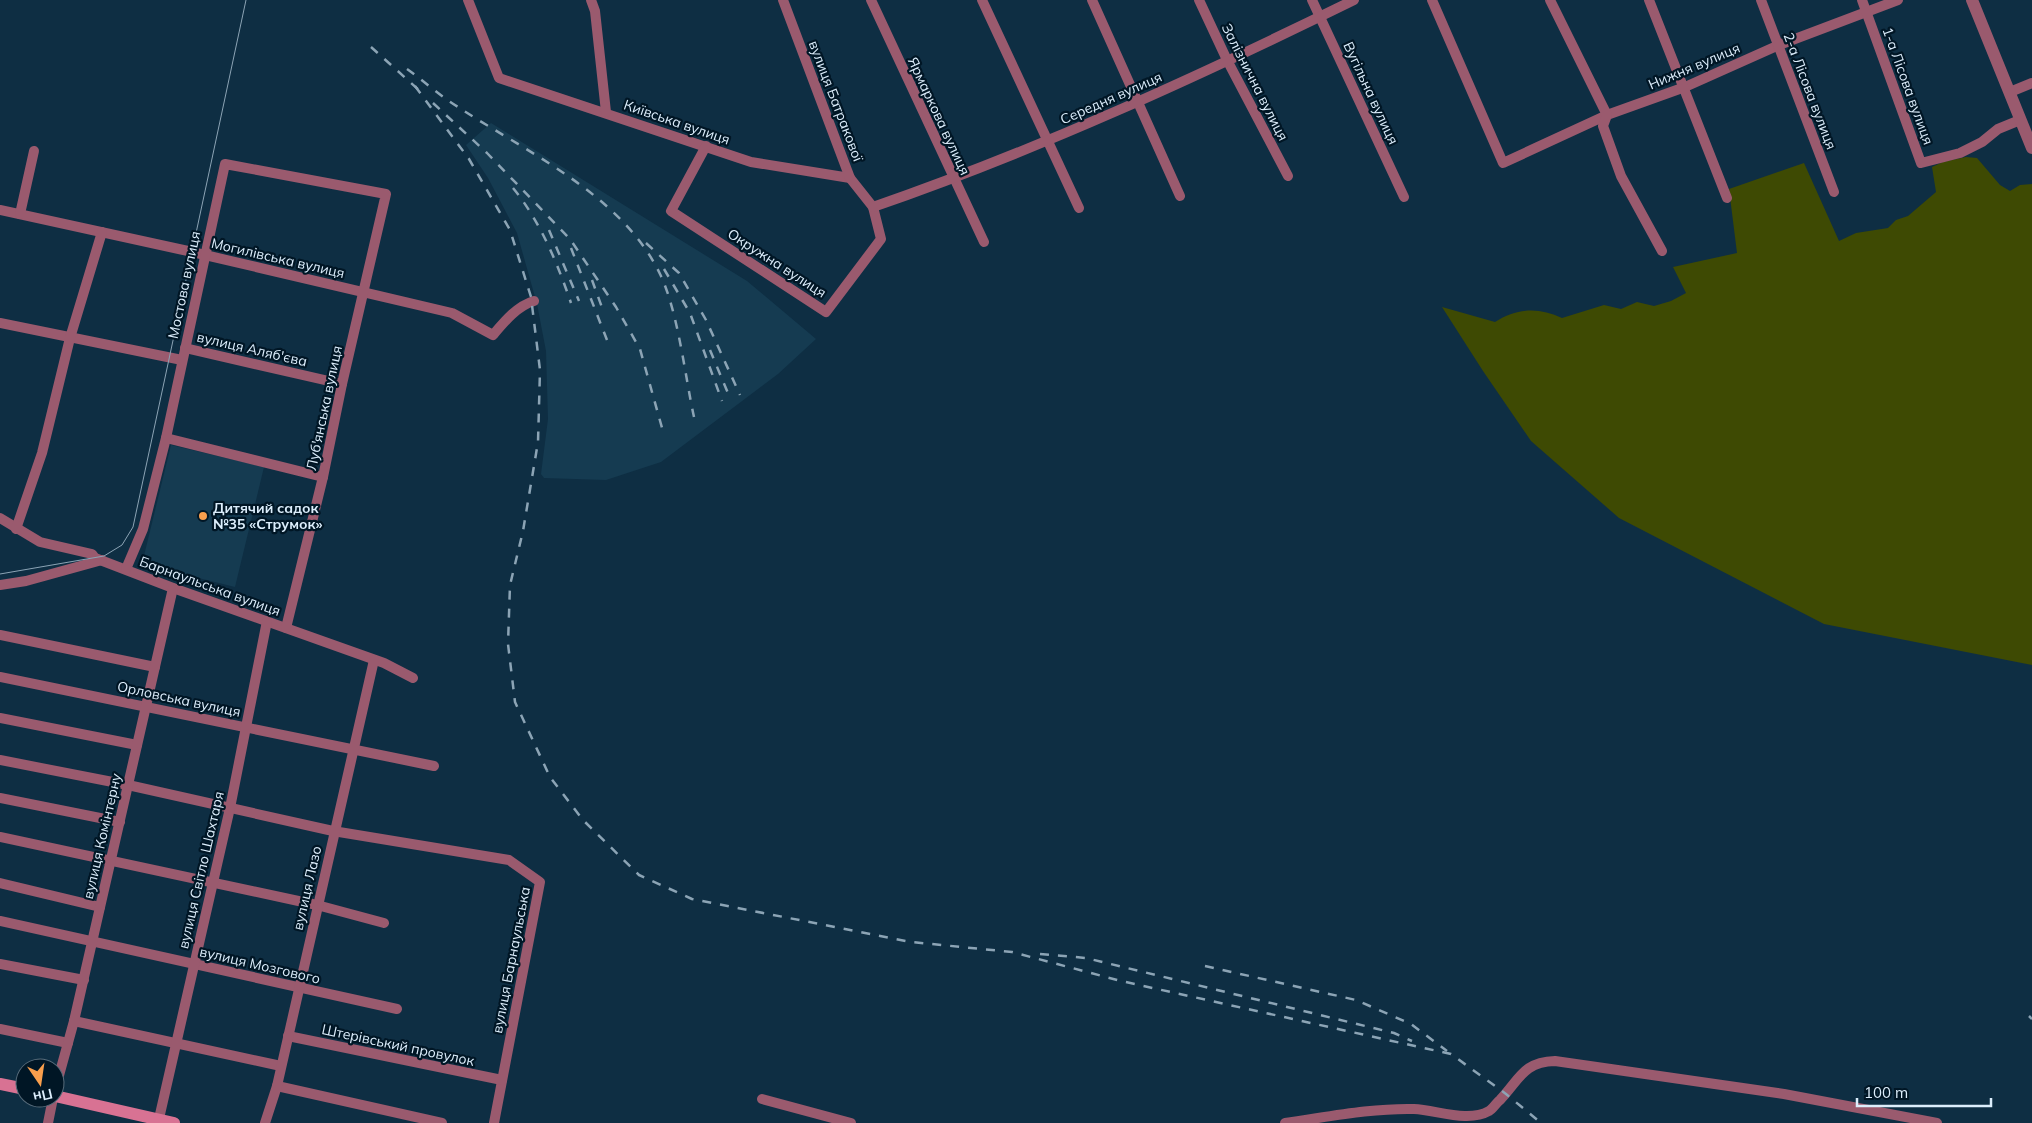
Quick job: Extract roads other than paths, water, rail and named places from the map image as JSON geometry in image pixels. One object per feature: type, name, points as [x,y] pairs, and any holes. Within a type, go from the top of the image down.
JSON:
[{"type":"main road","points":[[0,1084],[15,1087]]},
{"type":"main road","points":[[65,1100],[159,1122],[174,1123]]},
{"type":"street","name":"Київська вулиця","points":[[468,0],[498,78],[606,112],[751,162],[850,178]]},
{"type":"street","points":[[591,0],[595,11],[606,112]]},
{"type":"street","name":"вулиця Батракової","points":[[783,0],[850,178],[873,207]]},
{"type":"street","name":"Ярмаркова вулиця","points":[[871,0],[984,242]]},
{"type":"street","points":[[982,0],[1079,208]]},
{"type":"street","points":[[1092,0],[1180,196]]},
{"type":"street","name":"Залізнична вулиця","points":[[1199,0],[1227,60],[1288,176]]},
{"type":"street","name":"Вугільна вулиця","points":[[1312,0],[1404,197]]},
{"type":"street","name":"Середня вулиця","points":[[873,207],[954,179],[1138,102],[1354,0]]},
{"type":"street","name":"Нижня вулиця","points":[[1432,0],[1503,163],[1607,115],[1685,87],[1779,44],[1898,0]]},
{"type":"street","points":[[1550,0],[1607,115],[1602,126],[1621,176],[1662,251]]},
{"type":"street","points":[[1649,0],[1685,87],[1688,100],[1727,198]]},
{"type":"street","name":"2-а Лісова вулиця","points":[[1761,0],[1834,192]]},
{"type":"street","name":"1-а Лісова вулиця","points":[[1862,0],[1921,163],[1960,153],[1982,142],[1998,129],[2020,120]]},
{"type":"street","points":[[1972,0],[2032,148]]},
{"type":"street","points":[[2010,92],[2032,84]]},
{"type":"street","name":"Окружна вулиця","points":[[706,146],[671,211],[826,312],[882,239],[873,207]]},
{"type":"street","points":[[20,214],[34,151]]},
{"type":"street","name":"Мостова вулиця","points":[[126,569],[143,529],[166,438],[204,254],[225,164],[386,194]]},
{"type":"street","name":"Луб'янська вулиця","points":[[286,628],[323,477],[342,384],[365,292],[386,194]]},
{"type":"street","name":"Могилівська вулиця","points":[[0,210],[204,254],[452,313],[493,335],[508,318],[525,304],[534,301]]},
{"type":"street","points":[[16,529],[42,453],[70,338],[102,232]]},
{"type":"street","points":[[0,323],[182,360]]},
{"type":"street","name":"вулиця Аляб'єва","points":[[185,348],[342,384]]},
{"type":"street","points":[[166,438],[323,477]]},
{"type":"street","name":"Барнаульська вулиця","points":[[0,518],[40,542],[92,554],[102,560],[173,588],[374,660],[413,678]]},
{"type":"street","points":[[0,584],[26,581],[102,560]]},
{"type":"street","name":"вулиця Комінтерну","points":[[64,1058],[84,980],[173,588]]},
{"type":"street","name":"вулиця Світло Шахтаря","points":[[159,1122],[175,1043],[230,808],[267,621]]},
{"type":"street","points":[[0,635],[155,667]]},
{"type":"street","name":"вулиця Лазо","points":[[266,1123],[288,1036],[374,660]]},
{"type":"street","name":"Орловська вулиця","points":[[0,677],[434,766]]},
{"type":"street","points":[[0,718],[137,745]]},
{"type":"street","points":[[0,760],[128,785],[334,831]]},
{"type":"street","points":[[0,798],[120,822]]},
{"type":"street","name":"вулиця Барнаульська","points":[[334,831],[509,860],[540,882],[502,1080]]},
{"type":"street","points":[[0,837],[317,905],[384,923]]},
{"type":"street","points":[[0,883],[100,907]]},
{"type":"street","name":"вулиця Мозгового","points":[[0,921],[93,940],[397,1009]]},
{"type":"street","points":[[0,964],[84,980]]},
{"type":"street","points":[[74,1021],[281,1066]]},
{"type":"street","points":[[0,1029],[68,1043]]},
{"type":"street","name":"Штерівський провулок","points":[[288,1036],[502,1080]]},
{"type":"street","points":[[1285,1123],[1388,1110],[1416,1109],[1470,1120],[1489,1111],[1520,1078],[1527,1066],[1540,1061],[1555,1061],[1784,1094],[1937,1123]]},
{"type":"street","points":[[494,1123],[502,1080]]},
{"type":"street","points":[[276,1086],[442,1123]]},
{"type":"street","points":[[762,1099],[851,1123]]},
{"type":"street","points":[[48,1123],[51,1108]]},
{"type":"tram line","points":[[0,574],[104,556],[122,545],[133,527],[246,0]]},
{"type":"railway","points":[[371,47],[420,91]]},
{"type":"railway","points":[[407,69],[451,103],[571,178],[622,221],[643,246],[660,274],[672,306],[694,417]]},
{"type":"railway","points":[[415,86],[469,159],[510,230],[531,297],[540,370],[538,442],[523,531],[510,585],[508,644],[515,702],[550,777],[583,820],[639,875],[692,899],[911,942],[1012,952],[1121,981],[1451,1054],[1506,1094],[1541,1123]]},
{"type":"railway","points":[[433,103],[487,153],[570,239],[616,307],[640,349],[664,435]]},
{"type":"railway","points":[[513,188],[540,228],[560,272],[571,303]]},
{"type":"railway","points":[[549,230],[579,301]]},
{"type":"railway","points":[[646,243],[679,273],[706,320],[740,395]]},
{"type":"railway","points":[[571,248],[607,340]]},
{"type":"railway","points":[[664,269],[690,313],[722,401]]},
{"type":"railway","points":[[592,280],[604,313]]},
{"type":"railway","points":[[710,350],[730,398]]},
{"type":"railway","points":[[1040,954],[1086,958],[1394,1033],[1412,1041]]},
{"type":"railway","points":[[1205,966],[1356,1000],[1411,1024],[1447,1051]]},
{"type":"railway","points":[[2029,1016],[2032,1019]]},
{"type":"place","name":"Дитячий садок №35 «Струмок»","points":[[203,516]]}]
